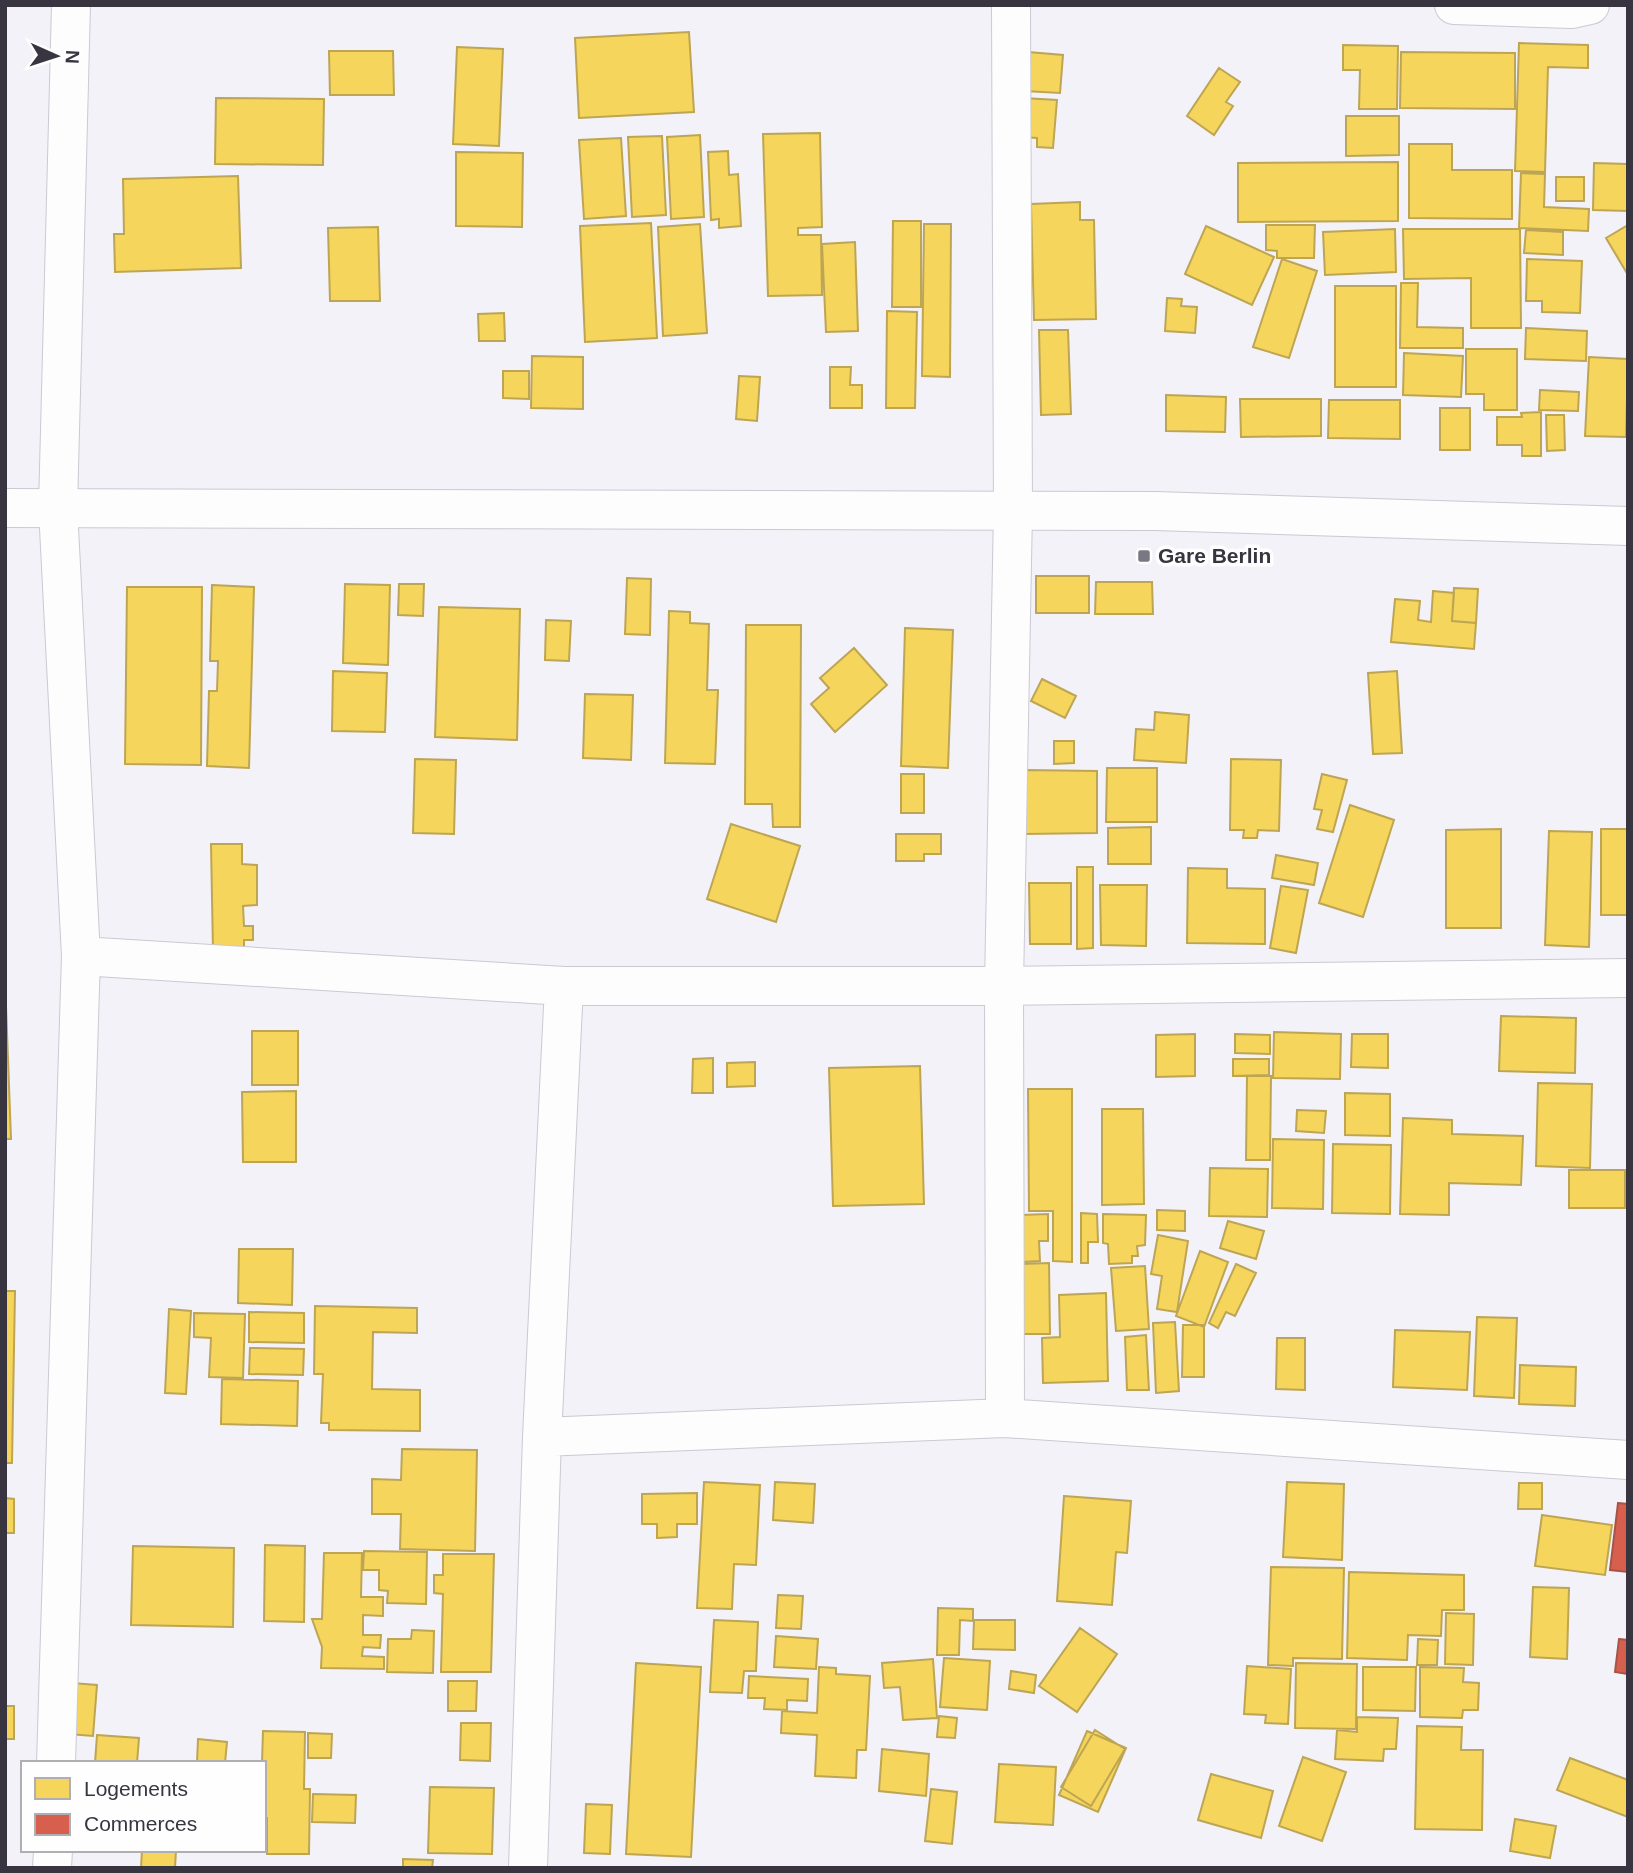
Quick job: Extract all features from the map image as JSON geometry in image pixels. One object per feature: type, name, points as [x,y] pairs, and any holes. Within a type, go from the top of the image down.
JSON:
[{"type":"street","points":[[55,1761],[81,956],[58,508],[71,5]]},
{"type":"street","points":[[1005,1418],[1004,986],[1013,510],[1010,5]]},
{"type":"street","points":[[1454,5],[1572,9],[1590,5]]},
{"type":"street","points":[[5,508],[1155,511],[1628,526]]},
{"type":"street","points":[[81,956],[564,986],[1004,986],[1628,978]]},
{"type":"street","points":[[528,1868],[542,1437],[564,986]]},
{"type":"street","points":[[542,1437],[1005,1418],[1628,1460]]},
{"type":"building: Logements","points":[[689,32],[694,112],[579,118],[575,38]]},
{"type":"building: Logements","points":[[1519,43],[1588,45],[1588,68],[1548,67],[1545,172],[1515,171]]},
{"type":"building: Logements","points":[[1343,45],[1398,46],[1397,109],[1359,109],[1360,70],[1343,70]]},
{"type":"building: Logements","points":[[457,47],[503,49],[499,146],[453,144]]},
{"type":"building: Logements","points":[[329,51],[393,51],[394,95],[330,95]]},
{"type":"building: Logements","points":[[1028,52],[1063,55],[1060,93],[1025,91]]},
{"type":"building: Logements","points":[[1401,52],[1515,53],[1515,109],[1400,108]]},
{"type":"building: Logements","points":[[1219,68],[1240,82],[1226,102],[1233,106],[1214,135],[1187,116]]},
{"type":"building: Logements","points":[[216,98],[324,99],[323,165],[215,164]]},
{"type":"building: Logements","points":[[1023,98],[1057,100],[1053,148],[1037,147],[1037,138],[1021,137]]},
{"type":"building: Logements","points":[[1346,116],[1399,116],[1399,155],[1346,156]]},
{"type":"building: Logements","points":[[820,133],[822,227],[798,228],[798,235],[821,235],[822,295],[768,296],[763,134]]},
{"type":"building: Logements","points":[[700,135],[704,217],[671,219],[667,137]]},
{"type":"building: Logements","points":[[662,136],[666,215],[632,217],[628,137]]},
{"type":"building: Logements","points":[[621,138],[626,216],[584,219],[579,140]]},
{"type":"building: Logements","points":[[1409,144],[1452,144],[1452,170],[1512,170],[1512,219],[1409,218]]},
{"type":"building: Logements","points":[[728,151],[729,175],[738,174],[741,226],[719,228],[719,219],[711,220],[708,152]]},
{"type":"building: Logements","points":[[456,152],[523,153],[522,227],[456,226]]},
{"type":"building: Logements","points":[[1398,162],[1398,221],[1238,222],[1238,163]]},
{"type":"building: Logements","points":[[1594,163],[1628,164],[1628,211],[1593,210]]},
{"type":"building: Logements","points":[[1521,173],[1545,174],[1544,207],[1589,209],[1588,231],[1519,228]]},
{"type":"building: Logements","points":[[238,176],[241,268],[115,272],[114,234],[124,234],[123,179]]},
{"type":"building: Logements","points":[[1556,177],[1584,177],[1584,201],[1556,201]]},
{"type":"building: Logements","points":[[1080,202],[1080,220],[1094,220],[1096,319],[1034,320],[1031,204]]},
{"type":"building: Logements","points":[[893,221],[921,221],[921,307],[892,307]]},
{"type":"building: Logements","points":[[651,223],[657,338],[585,342],[580,226]]},
{"type":"building: Logements","points":[[700,224],[707,333],[663,336],[658,227]]},
{"type":"building: Logements","points":[[924,224],[951,224],[950,377],[922,376]]},
{"type":"building: Logements","points":[[1266,225],[1315,225],[1314,258],[1277,258],[1277,251],[1266,250]]},
{"type":"building: Logements","points":[[1628,225],[1628,275],[1606,238]]},
{"type":"building: Logements","points":[[1206,226],[1274,257],[1252,305],[1185,274]]},
{"type":"building: Logements","points":[[378,227],[380,301],[330,301],[328,228]]},
{"type":"building: Logements","points":[[1395,229],[1396,272],[1325,275],[1323,232]]},
{"type":"building: Logements","points":[[1403,229],[1520,229],[1521,328],[1471,328],[1471,278],[1404,279]]},
{"type":"building: Logements","points":[[1526,230],[1563,232],[1563,255],[1524,253]]},
{"type":"building: Logements","points":[[855,242],[858,331],[826,332],[822,244]]},
{"type":"building: Logements","points":[[1282,259],[1317,271],[1289,358],[1253,347]]},
{"type":"building: Logements","points":[[1527,259],[1582,261],[1580,313],[1542,312],[1542,301],[1526,301]]},
{"type":"building: Logements","points":[[1401,283],[1418,283],[1417,327],[1463,328],[1463,348],[1400,348]]},
{"type":"building: Logements","points":[[1335,286],[1396,286],[1396,387],[1335,387]]},
{"type":"building: Logements","points":[[1167,298],[1182,299],[1181,306],[1197,307],[1195,333],[1165,331]]},
{"type":"building: Logements","points":[[887,311],[917,312],[915,408],[886,408]]},
{"type":"building: Logements","points":[[504,313],[505,341],[479,341],[478,314]]},
{"type":"building: Logements","points":[[1526,328],[1587,331],[1586,361],[1525,359]]},
{"type":"building: Logements","points":[[1039,330],[1068,330],[1071,414],[1041,415]]},
{"type":"building: Logements","points":[[1466,349],[1517,349],[1517,410],[1484,410],[1484,394],[1466,394]]},
{"type":"building: Logements","points":[[1404,353],[1463,356],[1461,397],[1403,395]]},
{"type":"building: Logements","points":[[532,356],[583,357],[583,409],[531,408]]},
{"type":"building: Logements","points":[[1589,357],[1628,359],[1626,437],[1585,436]]},
{"type":"building: Logements","points":[[830,367],[851,367],[850,385],[862,385],[862,408],[830,408]]},
{"type":"building: Logements","points":[[503,371],[529,371],[529,399],[503,398]]},
{"type":"building: Logements","points":[[739,376],[760,377],[757,421],[736,419]]},
{"type":"building: Logements","points":[[1540,390],[1579,392],[1578,411],[1539,410]]},
{"type":"building: Logements","points":[[1166,395],[1226,397],[1225,432],[1166,431]]},
{"type":"building: Logements","points":[[1240,399],[1321,399],[1321,436],[1241,437]]},
{"type":"building: Logements","points":[[1329,400],[1400,400],[1400,439],[1328,438]]},
{"type":"building: Logements","points":[[1440,408],[1470,408],[1470,450],[1440,450]]},
{"type":"building: Logements","points":[[1541,412],[1541,456],[1522,456],[1522,445],[1497,445],[1497,417],[1522,417],[1521,413]]},
{"type":"building: Logements","points":[[1546,415],[1564,415],[1565,450],[1547,451]]},
{"type":"building: Logements","points":[[1036,576],[1089,576],[1089,613],[1036,613]]},
{"type":"building: Logements","points":[[627,578],[651,579],[650,635],[625,634]]},
{"type":"building: Logements","points":[[1096,582],[1152,582],[1153,614],[1095,614]]},
{"type":"building: Logements","points":[[345,584],[390,585],[388,665],[343,663]]},
{"type":"building: Logements","points":[[399,584],[424,584],[423,616],[398,615]]},
{"type":"building: Logements","points":[[212,585],[254,587],[249,768],[207,766],[209,691],[217,691],[218,661],[210,661]]},
{"type":"building: Logements","points":[[127,587],[202,587],[201,765],[125,764]]},
{"type":"building: Logements","points":[[1454,588],[1478,589],[1476,623],[1452,621]]},
{"type":"building: Logements","points":[[1433,591],[1454,593],[1452,621],[1476,623],[1474,649],[1391,642],[1395,599],[1420,601],[1418,620],[1431,622]]},
{"type":"building: Logements","points":[[439,607],[520,609],[517,740],[435,737]]},
{"type":"building: Logements","points":[[669,611],[690,612],[690,623],[709,624],[707,690],[718,690],[715,764],[665,763]]},
{"type":"building: Logements","points":[[546,620],[571,621],[569,661],[545,660]]},
{"type":"building: Logements","points":[[746,625],[801,625],[800,827],[773,827],[772,804],[745,804]]},
{"type":"building: Logements","points":[[905,628],[953,630],[948,768],[901,766]]},
{"type":"building: Logements","points":[[854,648],[887,685],[835,732],[811,704],[829,688],[820,678]]},
{"type":"building: Logements","points":[[333,671],[387,673],[385,732],[332,731]]},
{"type":"building: Logements","points":[[1397,671],[1402,753],[1373,754],[1368,673]]},
{"type":"building: Logements","points":[[1042,679],[1076,696],[1065,718],[1031,701]]},
{"type":"building: Logements","points":[[585,694],[633,695],[631,760],[583,758]]},
{"type":"building: Logements","points":[[1155,712],[1189,715],[1186,763],[1134,760],[1136,729],[1154,730]]},
{"type":"building: Logements","points":[[1054,741],[1074,741],[1074,763],[1054,764]]},
{"type":"building: Logements","points":[[415,759],[456,760],[454,834],[413,833]]},
{"type":"building: Logements","points":[[1231,759],[1281,760],[1279,831],[1258,830],[1257,838],[1243,838],[1244,830],[1230,830]]},
{"type":"building: Logements","points":[[1107,768],[1157,768],[1157,822],[1106,822]]},
{"type":"building: Logements","points":[[1025,770],[1097,771],[1097,833],[1025,834]]},
{"type":"building: Logements","points":[[901,774],[924,774],[924,813],[901,813]]},
{"type":"building: Logements","points":[[1322,774],[1347,780],[1333,832],[1317,829],[1322,810],[1314,809]]},
{"type":"building: Logements","points":[[1350,805],[1394,820],[1363,917],[1319,903]]},
{"type":"building: Logements","points":[[731,824],[800,846],[776,922],[707,899]]},
{"type":"building: Logements","points":[[1151,827],[1151,864],[1108,864],[1108,828]]},
{"type":"building: Logements","points":[[1501,829],[1501,928],[1446,928],[1446,830]]},
{"type":"building: Logements","points":[[1601,829],[1628,829],[1628,948],[1627,915],[1601,915]]},
{"type":"building: Logements","points":[[1549,831],[1592,832],[1589,947],[1545,945]]},
{"type":"building: Logements","points":[[896,834],[941,834],[941,854],[924,854],[924,861],[896,861]]},
{"type":"building: Logements","points":[[211,844],[242,844],[242,864],[257,865],[257,905],[243,906],[244,926],[253,926],[253,940],[244,940],[244,951],[213,952]]},
{"type":"building: Logements","points":[[1276,855],[1318,863],[1314,885],[1272,878]]},
{"type":"building: Logements","points":[[1077,867],[1093,867],[1093,948],[1077,949]]},
{"type":"building: Logements","points":[[1188,868],[1227,869],[1227,888],[1265,889],[1265,944],[1187,943]]},
{"type":"building: Logements","points":[[1029,883],[1071,883],[1071,944],[1030,944]]},
{"type":"building: Logements","points":[[1100,885],[1147,885],[1146,946],[1101,945]]},
{"type":"building: Logements","points":[[1281,886],[1308,890],[1296,953],[1270,948]]},
{"type":"building: Logements","points":[[5,979],[11,1139],[5,1139]]},
{"type":"building: Logements","points":[[1501,1016],[1576,1018],[1575,1073],[1499,1071]]},
{"type":"building: Logements","points":[[252,1031],[298,1031],[298,1085],[252,1085]]},
{"type":"building: Logements","points":[[1274,1032],[1341,1034],[1340,1079],[1273,1078]]},
{"type":"building: Logements","points":[[1195,1034],[1195,1076],[1156,1077],[1156,1035]]},
{"type":"building: Logements","points":[[1235,1034],[1270,1035],[1270,1054],[1235,1053]]},
{"type":"building: Logements","points":[[1352,1034],[1388,1034],[1388,1068],[1351,1067]]},
{"type":"building: Logements","points":[[713,1058],[713,1093],[692,1093],[693,1059]]},
{"type":"building: Logements","points":[[1233,1059],[1269,1059],[1269,1075],[1233,1076]]},
{"type":"building: Logements","points":[[755,1062],[755,1086],[727,1087],[727,1063]]},
{"type":"building: Logements","points":[[920,1066],[924,1204],[833,1206],[829,1068]]},
{"type":"building: Logements","points":[[1247,1076],[1271,1076],[1270,1160],[1246,1160]]},
{"type":"building: Logements","points":[[1538,1083],[1592,1084],[1590,1168],[1536,1166]]},
{"type":"building: Logements","points":[[1028,1089],[1072,1089],[1072,1262],[1053,1261],[1053,1211],[1029,1211]]},
{"type":"building: Logements","points":[[296,1091],[296,1162],[243,1162],[242,1092]]},
{"type":"building: Logements","points":[[1345,1093],[1390,1094],[1390,1136],[1345,1135]]},
{"type":"building: Logements","points":[[1102,1109],[1143,1109],[1144,1204],[1102,1205]]},
{"type":"building: Logements","points":[[1297,1110],[1326,1111],[1324,1133],[1296,1131]]},
{"type":"building: Logements","points":[[1403,1118],[1452,1120],[1452,1134],[1523,1136],[1521,1185],[1449,1183],[1449,1215],[1400,1214]]},
{"type":"building: Logements","points":[[1273,1139],[1324,1140],[1323,1209],[1272,1208]]},
{"type":"building: Logements","points":[[1333,1144],[1391,1145],[1390,1214],[1332,1213]]},
{"type":"building: Logements","points":[[1210,1168],[1268,1169],[1267,1217],[1209,1216]]},
{"type":"building: Logements","points":[[1569,1170],[1625,1170],[1625,1208],[1569,1208]]},
{"type":"building: Logements","points":[[1157,1210],[1185,1211],[1185,1231],[1157,1230]]},
{"type":"building: Logements","points":[[1081,1213],[1097,1214],[1098,1242],[1088,1242],[1088,1263],[1081,1263]]},
{"type":"building: Logements","points":[[1048,1214],[1048,1241],[1039,1241],[1040,1261],[1021,1262],[1021,1215]]},
{"type":"building: Logements","points":[[1103,1214],[1146,1215],[1145,1245],[1137,1246],[1138,1256],[1132,1256],[1132,1263],[1109,1264],[1108,1244],[1103,1243]]},
{"type":"building: Logements","points":[[1228,1221],[1264,1231],[1256,1259],[1220,1248]]},
{"type":"building: Logements","points":[[1158,1235],[1188,1241],[1177,1312],[1157,1309],[1162,1276],[1151,1274]]},
{"type":"building: Logements","points":[[239,1249],[293,1249],[292,1305],[238,1303]]},
{"type":"building: Logements","points":[[1200,1251],[1228,1262],[1204,1327],[1176,1316]]},
{"type":"building: Logements","points":[[1049,1263],[1050,1334],[1022,1334],[1021,1264]]},
{"type":"building: Logements","points":[[1236,1264],[1256,1273],[1235,1316],[1226,1312],[1218,1328],[1209,1323]]},
{"type":"building: Logements","points":[[1145,1266],[1149,1329],[1116,1331],[1111,1268]]},
{"type":"building: Logements","points":[[5,1291],[15,1291],[12,1463],[5,1463]]},
{"type":"building: Logements","points":[[1106,1293],[1108,1381],[1043,1383],[1042,1338],[1060,1337],[1059,1295]]},
{"type":"building: Logements","points":[[315,1306],[417,1308],[417,1333],[373,1332],[372,1389],[420,1390],[420,1431],[329,1430],[329,1423],[321,1423],[323,1374],[314,1374]]},
{"type":"building: Logements","points":[[169,1309],[191,1311],[186,1394],[165,1393]]},
{"type":"building: Logements","points":[[249,1312],[304,1313],[304,1343],[249,1342]]},
{"type":"building: Logements","points":[[194,1313],[245,1314],[243,1378],[209,1377],[211,1338],[194,1337]]},
{"type":"building: Logements","points":[[1477,1317],[1517,1318],[1514,1398],[1474,1396]]},
{"type":"building: Logements","points":[[1175,1322],[1179,1391],[1156,1393],[1153,1323]]},
{"type":"building: Logements","points":[[1183,1325],[1204,1325],[1204,1377],[1182,1377]]},
{"type":"building: Logements","points":[[1395,1330],[1470,1332],[1467,1390],[1393,1387]]},
{"type":"building: Logements","points":[[1146,1335],[1149,1390],[1127,1390],[1125,1337]]},
{"type":"building: Logements","points":[[1277,1338],[1305,1338],[1305,1390],[1276,1389]]},
{"type":"building: Logements","points":[[250,1348],[304,1349],[303,1375],[249,1374]]},
{"type":"building: Logements","points":[[1520,1365],[1576,1367],[1575,1406],[1519,1404]]},
{"type":"building: Logements","points":[[222,1379],[298,1381],[297,1426],[221,1424]]},
{"type":"building: Logements","points":[[402,1449],[477,1450],[475,1551],[400,1549],[401,1514],[372,1514],[372,1479],[401,1480]]},
{"type":"building: Logements","points":[[704,1482],[760,1485],[756,1565],[734,1564],[732,1609],[697,1608]]},
{"type":"building: Logements","points":[[775,1482],[815,1484],[813,1523],[773,1520]]},
{"type":"building: Logements","points":[[1287,1482],[1344,1484],[1342,1560],[1283,1557]]},
{"type":"building: Logements","points":[[1519,1483],[1542,1483],[1542,1509],[1518,1509]]},
{"type":"building: Logements","points":[[697,1493],[697,1524],[677,1524],[677,1537],[657,1538],[657,1524],[642,1524],[642,1494]]},
{"type":"building: Logements","points":[[1064,1496],[1131,1501],[1127,1553],[1116,1552],[1112,1605],[1057,1601]]},
{"type":"building: Logements","points":[[5,1498],[14,1499],[14,1533],[5,1533]]},
{"type":"building: Logements","points":[[1542,1515],[1612,1525],[1605,1575],[1535,1566]]},
{"type":"building: Logements","points":[[265,1545],[305,1546],[304,1622],[264,1621]]},
{"type":"building: Logements","points":[[133,1546],[234,1548],[233,1627],[131,1625]]},
{"type":"building: Logements","points":[[364,1551],[427,1552],[426,1604],[387,1603],[388,1591],[379,1590],[379,1570],[363,1570]]},
{"type":"building: Logements","points":[[324,1553],[362,1553],[361,1597],[383,1597],[383,1616],[363,1615],[363,1635],[381,1635],[380,1648],[363,1647],[362,1656],[384,1657],[384,1669],[321,1668],[322,1647],[312,1619],[322,1619]]},
{"type":"building: Logements","points":[[443,1554],[494,1554],[491,1672],[441,1672],[443,1594],[434,1593],[434,1575],[443,1575]]},
{"type":"building: Logements","points":[[1271,1567],[1344,1568],[1342,1659],[1293,1658],[1293,1666],[1268,1665]]},
{"type":"building: Logements","points":[[1349,1572],[1464,1575],[1464,1610],[1442,1610],[1441,1636],[1408,1635],[1407,1660],[1347,1658]]},
{"type":"building: Logements","points":[[1533,1587],[1569,1588],[1567,1659],[1530,1657]]},
{"type":"building: Logements","points":[[778,1595],[803,1596],[801,1629],[776,1628]]},
{"type":"building: Logements","points":[[938,1608],[973,1609],[973,1621],[960,1620],[959,1655],[937,1655]]},
{"type":"building: Logements","points":[[1446,1613],[1474,1614],[1473,1665],[1445,1664]]},
{"type":"building: Logements","points":[[714,1620],[758,1622],[756,1671],[744,1671],[742,1693],[710,1692]]},
{"type":"building: Logements","points":[[974,1620],[1015,1620],[1015,1650],[973,1649]]},
{"type":"building: Logements","points":[[1080,1628],[1117,1654],[1077,1712],[1039,1686]]},
{"type":"building: Logements","points":[[412,1630],[434,1631],[433,1673],[387,1672],[388,1639],[411,1639]]},
{"type":"building: Logements","points":[[776,1636],[818,1639],[816,1669],[774,1667]]},
{"type":"building: Logements","points":[[1418,1639],[1438,1640],[1437,1665],[1417,1665]]},
{"type":"building: Logements","points":[[944,1658],[990,1661],[987,1710],[940,1707]]},
{"type":"building: Logements","points":[[933,1659],[937,1718],[903,1720],[900,1687],[884,1688],[882,1663]]},
{"type":"building: Logements","points":[[636,1663],[701,1667],[691,1857],[626,1854]]},
{"type":"building: Logements","points":[[1296,1663],[1357,1664],[1356,1729],[1295,1728]]},
{"type":"building: Logements","points":[[1247,1666],[1291,1669],[1288,1724],[1265,1723],[1266,1715],[1244,1714]]},
{"type":"building: Logements","points":[[819,1667],[836,1668],[836,1674],[870,1676],[866,1750],[857,1750],[856,1778],[815,1776],[817,1735],[781,1733],[782,1711],[817,1713]]},
{"type":"building: Logements","points":[[1363,1667],[1416,1667],[1415,1711],[1363,1710]]},
{"type":"building: Logements","points":[[1420,1667],[1464,1668],[1463,1682],[1479,1683],[1478,1710],[1463,1710],[1462,1718],[1420,1717]]},
{"type":"building: Logements","points":[[1011,1671],[1036,1675],[1034,1693],[1009,1689]]},
{"type":"building: Logements","points":[[749,1676],[808,1679],[807,1701],[787,1700],[787,1710],[764,1709],[765,1698],[748,1698]]},
{"type":"building: Logements","points":[[448,1681],[477,1681],[476,1711],[448,1711]]},
{"type":"building: Logements","points":[[72,1683],[97,1685],[93,1736],[69,1734]]},
{"type":"building: Logements","points":[[5,1706],[14,1706],[14,1739],[5,1739]]},
{"type":"building: Logements","points":[[939,1716],[957,1718],[955,1738],[937,1737]]},
{"type":"building: Logements","points":[[1357,1717],[1398,1718],[1396,1749],[1384,1749],[1383,1761],[1335,1759],[1337,1730],[1357,1732]]},
{"type":"building: Logements","points":[[461,1723],[491,1723],[490,1761],[460,1760]]},
{"type":"building: Logements","points":[[1417,1726],[1462,1727],[1461,1750],[1483,1750],[1482,1830],[1415,1829]]},
{"type":"building: Logements","points":[[1095,1730],[1125,1749],[1091,1806],[1061,1787]]},
{"type":"building: Logements","points":[[263,1731],[305,1732],[304,1789],[310,1789],[309,1854],[267,1854],[266,1761],[262,1761]]},
{"type":"building: Logements","points":[[1087,1731],[1126,1748],[1098,1812],[1059,1795]]},
{"type":"building: Logements","points":[[308,1733],[332,1734],[331,1758],[308,1758]]},
{"type":"building: Logements","points":[[97,1735],[139,1738],[137,1761],[95,1761]]},
{"type":"building: Logements","points":[[198,1739],[227,1742],[225,1761],[197,1761]]},
{"type":"building: Logements","points":[[882,1749],[929,1754],[926,1796],[879,1791]]},
{"type":"building: Logements","points":[[1303,1757],[1346,1772],[1322,1841],[1279,1826]]},
{"type":"building: Logements","points":[[1570,1758],[1628,1780],[1628,1817],[1557,1790]]},
{"type":"building: Logements","points":[[999,1764],[1056,1767],[1053,1825],[995,1822]]},
{"type":"building: Logements","points":[[1211,1774],[1273,1791],[1261,1838],[1198,1820]]},
{"type":"building: Logements","points":[[430,1787],[494,1788],[492,1854],[428,1853]]},
{"type":"building: Logements","points":[[931,1789],[957,1792],[952,1844],[925,1841]]},
{"type":"building: Logements","points":[[313,1794],[356,1795],[355,1823],[312,1822]]},
{"type":"building: Logements","points":[[586,1804],[612,1805],[610,1854],[584,1853]]},
{"type":"building: Logements","points":[[1515,1819],[1556,1826],[1550,1858],[1510,1851]]},
{"type":"building: Logements","points":[[142,1852],[176,1852],[175,1868],[141,1868]]},
{"type":"building: Logements","points":[[403,1859],[433,1860],[432,1868],[403,1868]]},
{"type":"building: Commerces","points":[[1618,1503],[1628,1504],[1628,1572],[1610,1570]]},
{"type":"building: Commerces","points":[[1619,1639],[1628,1640],[1628,1674],[1615,1672]]},
{"type":"place","name":"Gare Berlin","points":[[1144,556]]}]
